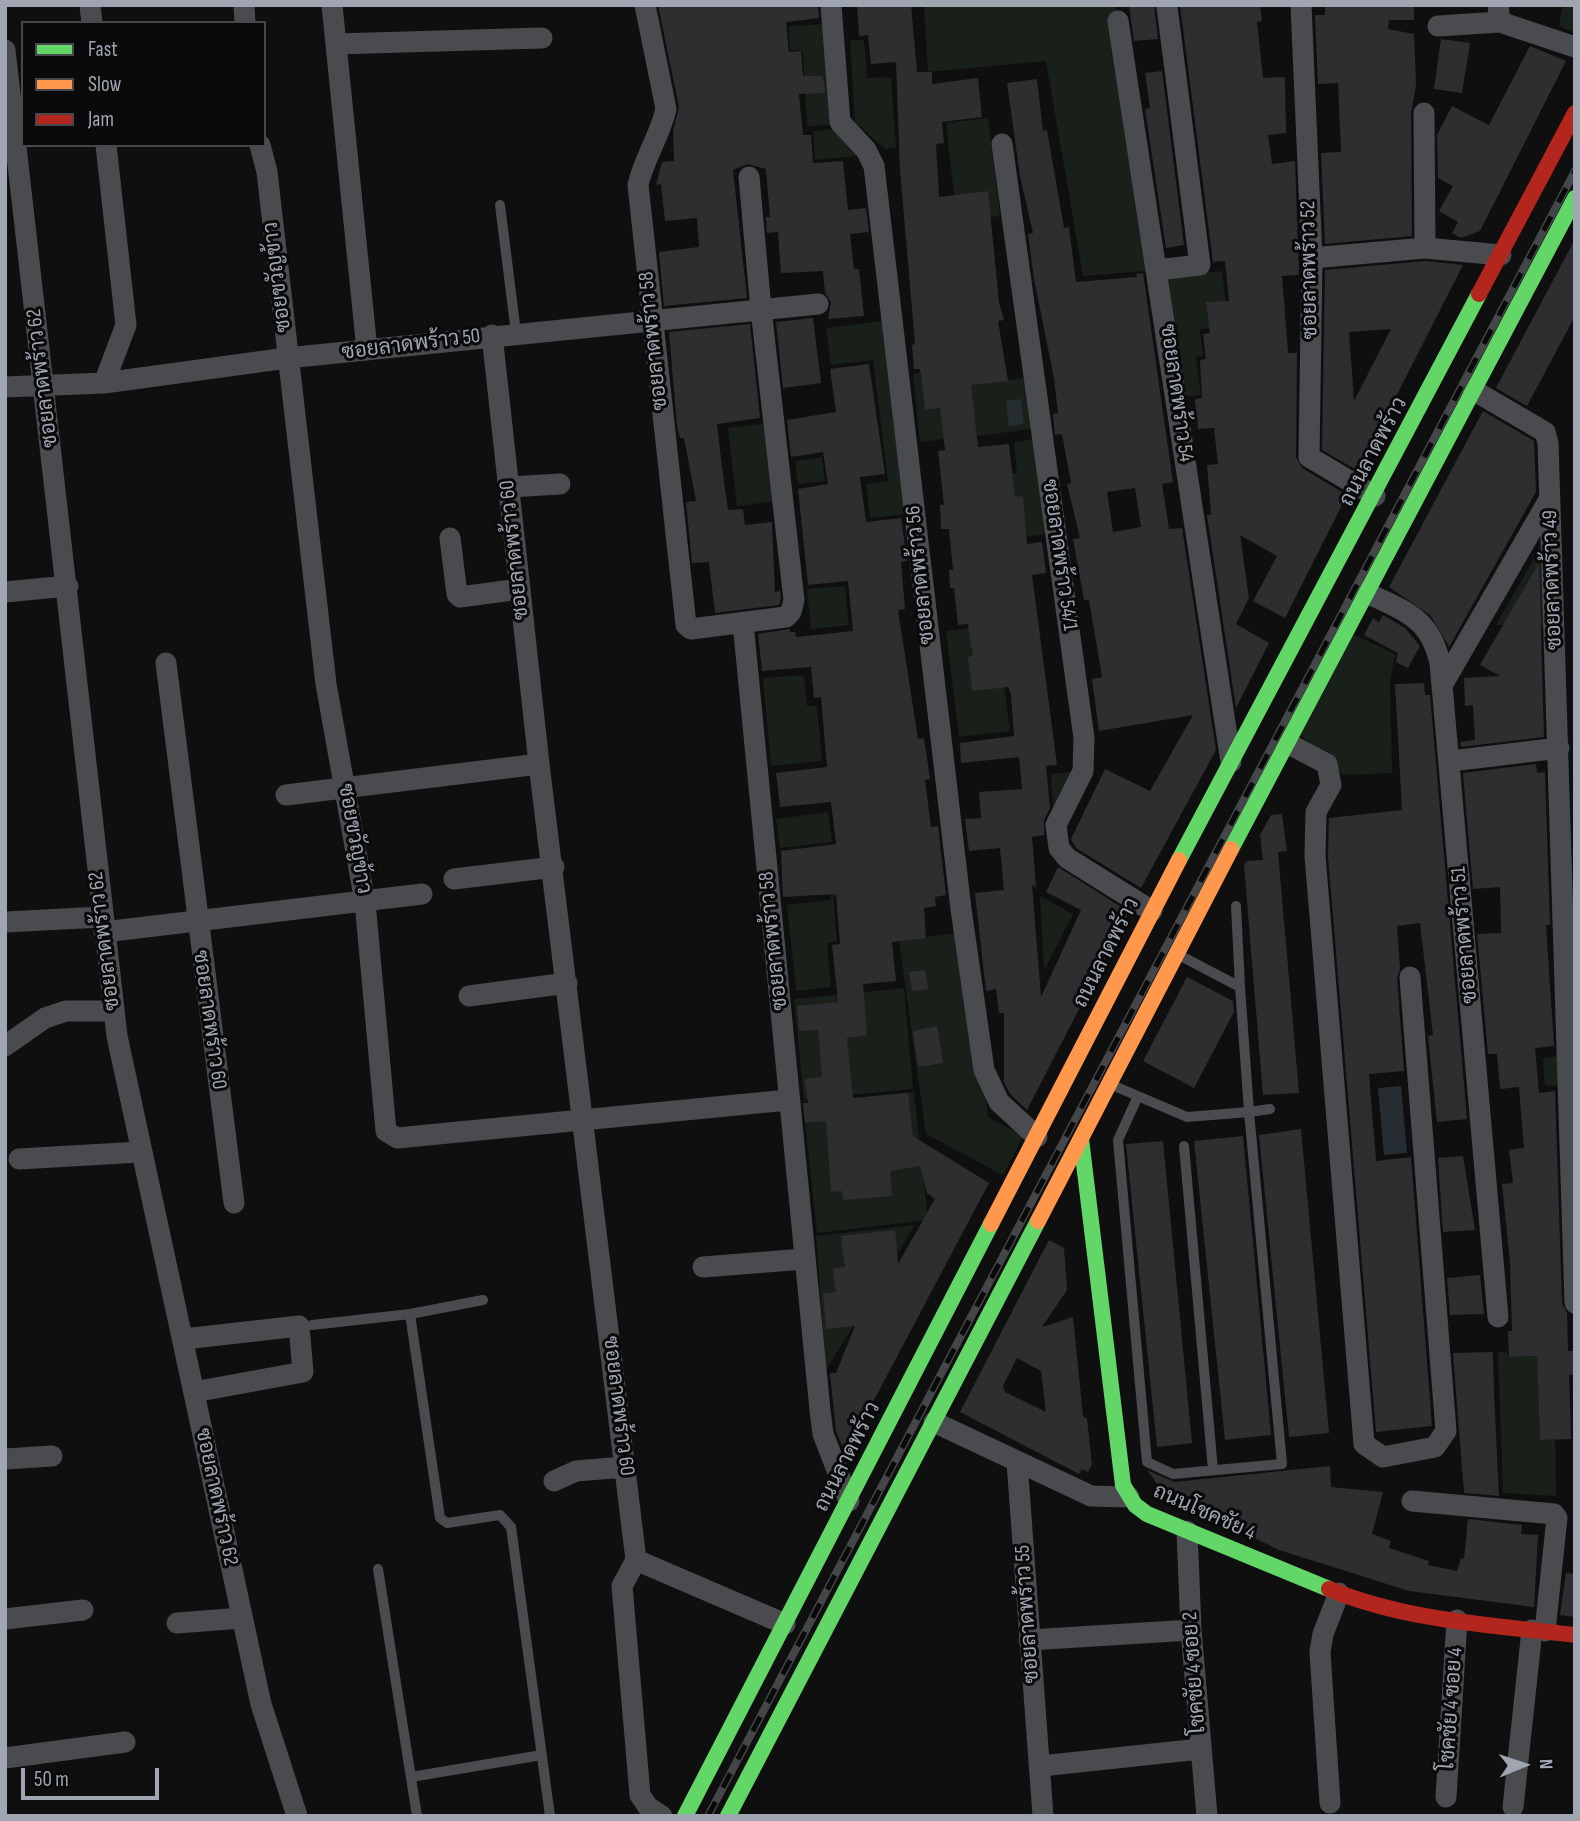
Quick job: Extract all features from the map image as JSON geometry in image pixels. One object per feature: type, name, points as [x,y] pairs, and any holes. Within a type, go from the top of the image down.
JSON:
[{"type":"main road","name":"ถนนลาดพร้าว","points":[[685,1816],[1152,911],[1375,496],[1575,113]]},
{"type":"main road","points":[[728,1816],[1365,592],[1575,198]]},
{"type":"main road","name":"ถนนโชคชัย 4","points":[[1081,1139],[1123,1485],[1129,1497],[1147,1514],[1339,1594],[1399,1613],[1575,1635]]},
{"type":"street","points":[[332,5],[367,350]]},
{"type":"street","name":"ซอยลาดพร้าว 58","points":[[645,5],[666,109],[662,126],[642,166],[638,186],[686,625],[691,629],[786,617],[791,612],[794,600],[749,177]]},
{"type":"street","name":"ซอยลาดพร้าว 56","points":[[831,5],[840,122],[866,150],[874,166],[956,868],[984,1070],[999,1102],[1037,1137]]},
{"type":"street","name":"ซอยลาดพร้าว 52","points":[[1301,5],[1312,258],[1309,457],[1375,496]]},
{"type":"street","points":[[1157,270],[1200,265],[1167,6]]},
{"type":"street","points":[[1438,26],[1499,13],[1575,47]]},
{"type":"street","name":"ซอยลาดพร้าว 54","points":[[1118,21],[1231,764]]},
{"type":"street","points":[[336,44],[542,38]]},
{"type":"street","name":"ซอยลาดพร้าว 62","points":[[5,50],[15,239],[44,383],[113,1011],[140,1152],[184,1339],[261,1704],[297,1816]]},
{"type":"street","points":[[1424,113],[1425,248]]},
{"type":"street","name":"ซอยลาดพร้าว 54/1","points":[[1002,144],[1084,738],[1083,771],[1056,825],[1056,838],[1067,858],[1152,911]]},
{"type":"street","points":[[104,383],[126,325],[106,147]]},
{"type":"street","name":"ซอยขวัญข้าว","points":[[261,147],[267,172],[326,684],[365,902],[386,1131],[390,1136],[582,1121],[788,1100]]},
{"type":"street","points":[[1312,258],[1425,248],[1501,255]]},
{"type":"street","name":"ซอยลาดพร้าว 50","points":[[5,387],[44,383],[104,383],[287,358],[492,335],[818,304]]},
{"type":"street","name":"ซอยลาดพร้าว 60","points":[[492,335],[539,764],[554,867],[636,1560]]},
{"type":"street","name":"ซอยลาดพร้าว 49","points":[[1473,390],[1545,432],[1551,496],[1575,1303]]},
{"type":"street","points":[[509,486],[560,484]]},
{"type":"street","name":"ซอยลาดพร้าว 49","points":[[1444,682],[1551,496]]},
{"type":"street","points":[[450,538],[457,594],[460,597],[520,589]]},
{"type":"street","points":[[5,593],[68,586]]},
{"type":"street","name":"ซอยลาดพร้าว 51","points":[[1365,592],[1416,616],[1437,647],[1444,682],[1498,1317]]},
{"type":"street","name":"ซอยลาดพร้าว 58","points":[[743,624],[823,1434],[849,1501]]},
{"type":"street","name":"ซอยลาดพร้าว 60","points":[[166,663],[196,921],[234,1203]]},
{"type":"street","points":[[1287,743],[1327,764],[1331,785],[1315,812],[1315,856],[1364,1444],[1383,1457],[1435,1447],[1446,1431],[1410,977]]},
{"type":"street","points":[[1451,761],[1559,748]]},
{"type":"street","points":[[286,795],[539,764]]},
{"type":"street","points":[[454,879],[554,867]]},
{"type":"street","name":"ซอยลาดพร้าว 60","points":[[5,922],[103,924],[196,921],[422,894]]},
{"type":"street","points":[[469,996],[567,983]]},
{"type":"street","points":[[5,1046],[45,1018],[66,1011],[113,1011]]},
{"type":"street","points":[[19,1159],[140,1152]]},
{"type":"street","points":[[703,1267],[804,1259]]},
{"type":"street","points":[[184,1339],[299,1326],[303,1372],[194,1392]]},
{"type":"street","points":[[934,1422],[1091,1496],[1129,1497]]},
{"type":"street","points":[[5,1459],[52,1456]]},
{"type":"street","name":"ซอยลาดพร้าว 55","points":[[1017,1462],[1043,1816]]},
{"type":"street","points":[[554,1480],[576,1471],[625,1467]]},
{"type":"street","points":[[1412,1502],[1546,1513],[1557,1518],[1513,1807]]},
{"type":"street","name":"โชคชัย 4 ซอย 2","points":[[1187,1531],[1191,1630],[1207,1816]]},
{"type":"street","points":[[662,1816],[648,1807],[640,1795],[622,1586],[636,1560],[785,1625]]},
{"type":"street","points":[[1330,1803],[1320,1652],[1339,1594]]},
{"type":"street","points":[[5,1619],[83,1610]]},
{"type":"street","points":[[177,1623],[242,1618]]},
{"type":"street","name":"โชคชัย 4 ซอย 4","points":[[1446,1797],[1457,1620]]},
{"type":"street","points":[[1029,1640],[1191,1630]]},
{"type":"street","points":[[5,1758],[125,1742]]},
{"type":"street","points":[[1041,1766],[1200,1749]]},
{"type":"lane","points":[[500,205],[516,333]]},
{"type":"lane","points":[[1138,1096],[1118,1140],[1147,1462],[1173,1474],[1282,1464],[1250,1112],[1236,906]]},
{"type":"lane","points":[[1177,954],[1240,987]]},
{"type":"lane","points":[[1110,1084],[1186,1117],[1270,1109]]},
{"type":"lane","points":[[1184,1146],[1213,1470]]},
{"type":"lane","points":[[312,1325],[411,1314],[483,1300]]},
{"type":"lane","points":[[411,1314],[440,1518],[447,1523],[500,1515],[511,1527],[550,1816]]},
{"type":"lane","points":[[1108,1366],[1139,1362]]},
{"type":"lane","points":[[378,1569],[417,1816]]},
{"type":"lane","points":[[411,1777],[542,1755]]},
{"type":"shaded area","points":[[924,5],[1115,5],[1157,270],[1083,276],[1046,61],[928,72]]},
{"type":"shaded area","points":[[1563,5],[1575,5],[1575,34],[1559,25]]},
{"type":"shaded area","points":[[827,24],[832,125],[807,126],[803,50],[790,50],[789,26]]},
{"type":"shaded area","points":[[850,40],[864,40],[867,78],[891,77],[896,148],[885,149],[855,122]]},
{"type":"shaded area","points":[[988,118],[1000,216],[957,221],[946,123]]},
{"type":"shaded area","points":[[837,129],[857,156],[815,160],[813,131]]},
{"type":"shaded area","points":[[1222,271],[1229,326],[1200,329],[1203,356],[1196,357],[1201,395],[1181,397],[1167,278]]},
{"type":"shaded area","points":[[883,321],[908,514],[870,518],[866,484],[888,481],[873,360],[831,365],[826,328]]},
{"type":"shaded area","points":[[967,365],[975,384],[1025,378],[1031,429],[977,436]]},
{"type":"shaded area","points":[[920,373],[925,410],[940,408],[944,439],[920,442],[913,374]]},
{"type":"shaded area","points":[[1021,399],[1024,424],[1009,426],[1006,401]]},
{"type":"shaded area","points":[[768,423],[777,501],[737,506],[728,428]]},
{"type":"shaded area","points":[[1034,439],[1046,534],[992,541],[1006,475],[1017,473],[1014,442]]},
{"type":"shaded area","points":[[822,457],[825,481],[798,484],[795,461]]},
{"type":"shaded area","points":[[1548,534],[1552,625],[1496,625]]},
{"type":"shaded area","points":[[845,586],[849,625],[811,629],[807,589]]},
{"type":"shaded area","points":[[996,625],[1010,731],[959,737],[946,631]]},
{"type":"shaded area","points":[[1348,632],[1395,654],[1390,682],[1392,773],[1342,775],[1329,752],[1315,747],[1295,731]]},
{"type":"shaded area","points":[[804,675],[807,706],[817,706],[822,761],[771,766],[763,678]]},
{"type":"shaded area","points":[[1082,771],[1054,821],[1051,774]]},
{"type":"shaded area","points":[[828,812],[832,842],[780,848],[776,819]]},
{"type":"shaded area","points":[[829,870],[844,894],[833,896],[837,941],[827,943],[831,987],[796,991],[787,905],[831,900]]},
{"type":"shaded area","points":[[1040,896],[1073,914],[1044,971]]},
{"type":"shaded area","points":[[962,932],[988,1117],[1023,1136],[1003,1175],[926,1134],[899,941]]},
{"type":"shaded area","points":[[904,988],[913,1089],[804,1099],[794,999]]},
{"type":"shaded area","points":[[1562,1056],[1564,1085],[1545,1086],[1543,1058]]},
{"type":"shaded area","points":[[1401,1086],[1407,1153],[1384,1155],[1378,1088]]},
{"type":"shaded area","points":[[914,1092],[928,1220],[817,1233],[803,1103]]},
{"type":"shaded area","points":[[915,1225],[826,1370],[816,1236]]},
{"type":"shaded area","points":[[1498,1352],[1506,1352],[1509,1357],[1537,1356],[1540,1440],[1555,1440],[1556,1496],[1503,1493]]},
{"type":"building","points":[[658,5],[818,5],[819,18],[786,22],[789,52],[801,51],[803,76],[823,76],[825,93],[799,94],[803,135],[811,135],[813,163],[843,161],[848,210],[866,208],[869,232],[850,234],[854,269],[859,269],[864,316],[828,319],[831,302],[825,293],[823,271],[781,273],[778,232],[767,233],[766,217],[770,217],[766,169],[748,164],[733,170],[747,298],[664,306],[659,252],[699,247],[697,218],[665,221],[661,184],[656,185],[662,162],[674,161],[673,131],[679,107]]},
{"type":"building","points":[[857,5],[911,5],[917,72],[932,72],[932,84],[978,78],[982,117],[942,122],[944,143],[936,144],[939,197],[988,191],[999,302],[1004,320],[998,321],[1008,381],[971,385],[978,447],[1009,444],[1015,497],[1023,496],[1027,544],[1042,542],[1046,573],[1032,575],[1057,765],[1046,766],[1050,808],[1044,820],[1044,835],[1032,837],[1036,887],[1032,885],[1041,997],[1081,910],[1046,892],[1058,867],[1129,912],[1027,1110],[1010,1094],[1004,1082],[1004,1013],[999,1013],[996,989],[986,991],[975,893],[1004,890],[1000,848],[969,851],[965,819],[981,818],[979,792],[1022,789],[1019,757],[961,763],[960,743],[1014,736],[1011,695],[1008,687],[972,691],[968,657],[973,656],[968,624],[958,625],[954,588],[950,588],[949,570],[953,570],[949,529],[941,529],[940,505],[944,505],[938,451],[945,450],[940,408],[925,410],[920,369],[914,369],[912,345],[915,344],[900,170],[896,62],[871,64],[868,35],[859,36]]},
{"type":"building","points":[[1129,5],[1154,5],[1158,39],[1134,41]]},
{"type":"building","points":[[1180,5],[1260,5],[1262,21],[1257,22],[1263,78],[1285,77],[1286,133],[1268,135],[1272,164],[1295,161],[1299,275],[1282,276],[1288,353],[1297,353],[1296,457],[1302,468],[1347,495],[1285,618],[1253,601],[1277,556],[1240,535],[1249,598],[1236,624],[1269,643],[1236,708],[1207,515],[1211,515],[1207,465],[1218,464],[1214,428],[1198,429],[1195,399],[1202,398],[1200,360],[1206,359],[1203,334],[1210,333],[1206,302],[1229,301],[1225,261],[1213,262]]},
{"type":"building","points":[[1325,5],[1414,5],[1414,20],[1389,20],[1388,29],[1414,34],[1416,86],[1411,113],[1412,236],[1325,244],[1321,153],[1341,152],[1338,83],[1318,84],[1315,15],[1325,15]]},
{"type":"building","points":[[1441,39],[1470,43],[1462,93],[1434,89]]},
{"type":"building","points":[[1530,46],[1566,61],[1480,231],[1461,238],[1452,233],[1458,222],[1439,211],[1453,186],[1438,178],[1437,135],[1452,106],[1489,125]]},
{"type":"building","points":[[1162,71],[1184,245],[1166,248],[1145,109],[1150,108],[1145,73]]},
{"type":"building","points":[[1037,79],[1043,131],[1047,130],[1064,228],[1069,227],[1076,282],[1137,277],[1136,274],[1143,273],[1173,482],[1162,484],[1169,529],[1182,528],[1216,750],[1141,888],[1076,848],[1071,839],[1105,769],[1150,791],[1193,715],[1099,731],[1092,679],[1102,677],[1089,600],[1084,600],[1073,539],[1080,538],[1067,484],[1071,483],[1062,434],[1055,435],[1053,414],[1058,413],[1054,378],[1034,279],[1028,234],[1033,233],[1020,176],[1007,83]],"holes":[[[1135,488],[1141,527],[1113,532],[1107,492]]]},
{"type":"building","points":[[1575,239],[1575,316],[1527,406],[1496,388]]},
{"type":"building","points":[[1425,261],[1463,265],[1358,471],[1322,450],[1325,270]],"holes":[[[1391,329],[1354,401],[1349,332]]]},
{"type":"building","points":[[813,318],[821,383],[783,388],[776,322]]},
{"type":"building","points":[[750,324],[760,418],[717,424],[728,510],[743,509],[745,525],[772,522],[775,592],[780,591],[781,599],[779,605],[715,613],[709,562],[692,563],[686,502],[696,501],[684,438],[680,438],[677,426],[669,332]]},
{"type":"building","points":[[869,364],[885,474],[860,477],[866,522],[901,518],[907,561],[901,562],[905,609],[898,610],[918,739],[924,738],[930,779],[925,780],[931,827],[938,826],[946,895],[935,897],[936,906],[924,908],[926,938],[892,942],[896,981],[863,984],[867,1035],[847,1038],[853,1098],[908,1093],[913,1136],[989,1183],[847,1451],[836,1431],[830,1373],[836,1373],[855,1326],[826,1329],[823,1294],[836,1292],[833,1268],[845,1267],[841,1236],[895,1230],[898,1264],[935,1199],[927,1193],[920,1166],[890,1171],[892,1196],[843,1200],[842,1191],[831,1192],[826,1121],[805,1123],[803,1103],[808,1103],[805,1079],[822,1077],[818,1030],[799,1031],[797,1006],[838,1002],[832,945],[840,944],[836,894],[783,897],[781,851],[836,844],[831,802],[780,807],[776,773],[827,767],[821,697],[814,698],[811,667],[762,671],[758,634],[790,629],[790,632],[795,632],[796,637],[853,631],[848,581],[808,585],[798,489],[828,484],[823,452],[791,457],[787,420],[836,412],[830,369]]},
{"type":"building","points":[[1483,411],[1534,441],[1536,492],[1449,647],[1431,616],[1389,587]]},
{"type":"building","points":[[1539,563],[1544,737],[1461,747],[1460,742],[1475,740],[1473,705],[1465,706],[1464,678],[1500,676],[1480,665]]},
{"type":"building","points":[[1383,615],[1405,628],[1420,646],[1408,668],[1396,662],[1398,653],[1364,635],[1373,618],[1379,622]]},
{"type":"building","points":[[1424,683],[1425,695],[1430,695],[1467,1119],[1437,1122],[1428,1036],[1433,1035],[1420,923],[1397,926],[1400,969],[1397,978],[1404,1071],[1369,1074],[1376,1161],[1411,1157],[1432,1426],[1376,1432],[1328,856],[1329,818],[1402,810],[1395,684]]},
{"type":"building","points":[[1536,764],[1537,773],[1545,772],[1550,925],[1546,925],[1554,1046],[1535,1048],[1539,1093],[1555,1091],[1562,1303],[1567,1313],[1568,1351],[1575,1351],[1575,1375],[1569,1375],[1571,1439],[1540,1440],[1537,1356],[1509,1357],[1508,1331],[1512,1331],[1510,1263],[1502,1184],[1513,1183],[1509,1150],[1524,1148],[1519,1087],[1500,1089],[1497,1054],[1488,1054],[1477,934],[1501,933],[1500,887],[1473,889],[1463,773]]},
{"type":"building","points":[[1282,814],[1287,851],[1278,852],[1299,1093],[1263,1095],[1244,865],[1247,861],[1263,860],[1260,835],[1271,815]]},
{"type":"building","points":[[925,970],[928,989],[912,991],[909,972]]},
{"type":"building","points":[[1187,977],[1233,1001],[1234,1012],[1194,1088],[1143,1061]]},
{"type":"building","points":[[937,1026],[943,1063],[918,1067],[913,1031]]},
{"type":"building","points":[[1301,1129],[1329,1433],[1289,1437],[1259,1135]]},
{"type":"building","points":[[1243,1136],[1271,1435],[1225,1440],[1194,1141]]},
{"type":"building","points":[[1163,1141],[1192,1443],[1157,1447],[1126,1144]]},
{"type":"building","points":[[1463,1156],[1475,1230],[1443,1232],[1438,1158]]},
{"type":"building","points":[[1049,1240],[1064,1248],[1067,1290],[1042,1327],[1073,1317],[1083,1416],[1087,1419],[1092,1464],[1088,1472],[1082,1469],[1079,1474],[960,1412]],"holes":[[[1017,1358],[1041,1371],[1046,1412],[1005,1392],[1003,1386]]]},
{"type":"building","points":[[1480,1275],[1484,1314],[1450,1315],[1447,1278]]},
{"type":"building","points":[[1493,1352],[1499,1496],[1464,1493],[1453,1353]]},
{"type":"building","points":[[1330,1466],[1331,1487],[1383,1492],[1372,1534],[1391,1541],[1389,1548],[1429,1561],[1428,1565],[1457,1571],[1461,1558],[1464,1559],[1468,1519],[1522,1525],[1521,1534],[1538,1535],[1534,1607],[1409,1591],[1279,1550],[1176,1500],[1160,1488],[1147,1470],[1174,1482]]},
{"type":"building","points":[[1566,1573],[1575,1574],[1575,1617],[1560,1615]]},
{"type":"railway","points":[[708,1816],[1575,171]]},
{"type":"traffic: fast","points":[[1231,849],[1575,198]]},
{"type":"traffic: fast","points":[[1179,860],[1479,294]]},
{"type":"traffic: fast","points":[[1081,1139],[1123,1485],[1135,1505],[1147,1514],[1329,1589]]},
{"type":"traffic: fast","points":[[728,1816],[1038,1221]]},
{"type":"traffic: fast","points":[[685,1816],[991,1224]]},
{"type":"traffic: slow","points":[[1038,1221],[1231,849]]},
{"type":"traffic: slow","points":[[991,1224],[1179,860]]},
{"type":"traffic: jam","points":[[1479,294],[1575,113]]},
{"type":"traffic: jam","points":[[1329,1589],[1359,1600],[1419,1615],[1575,1635]]}]
